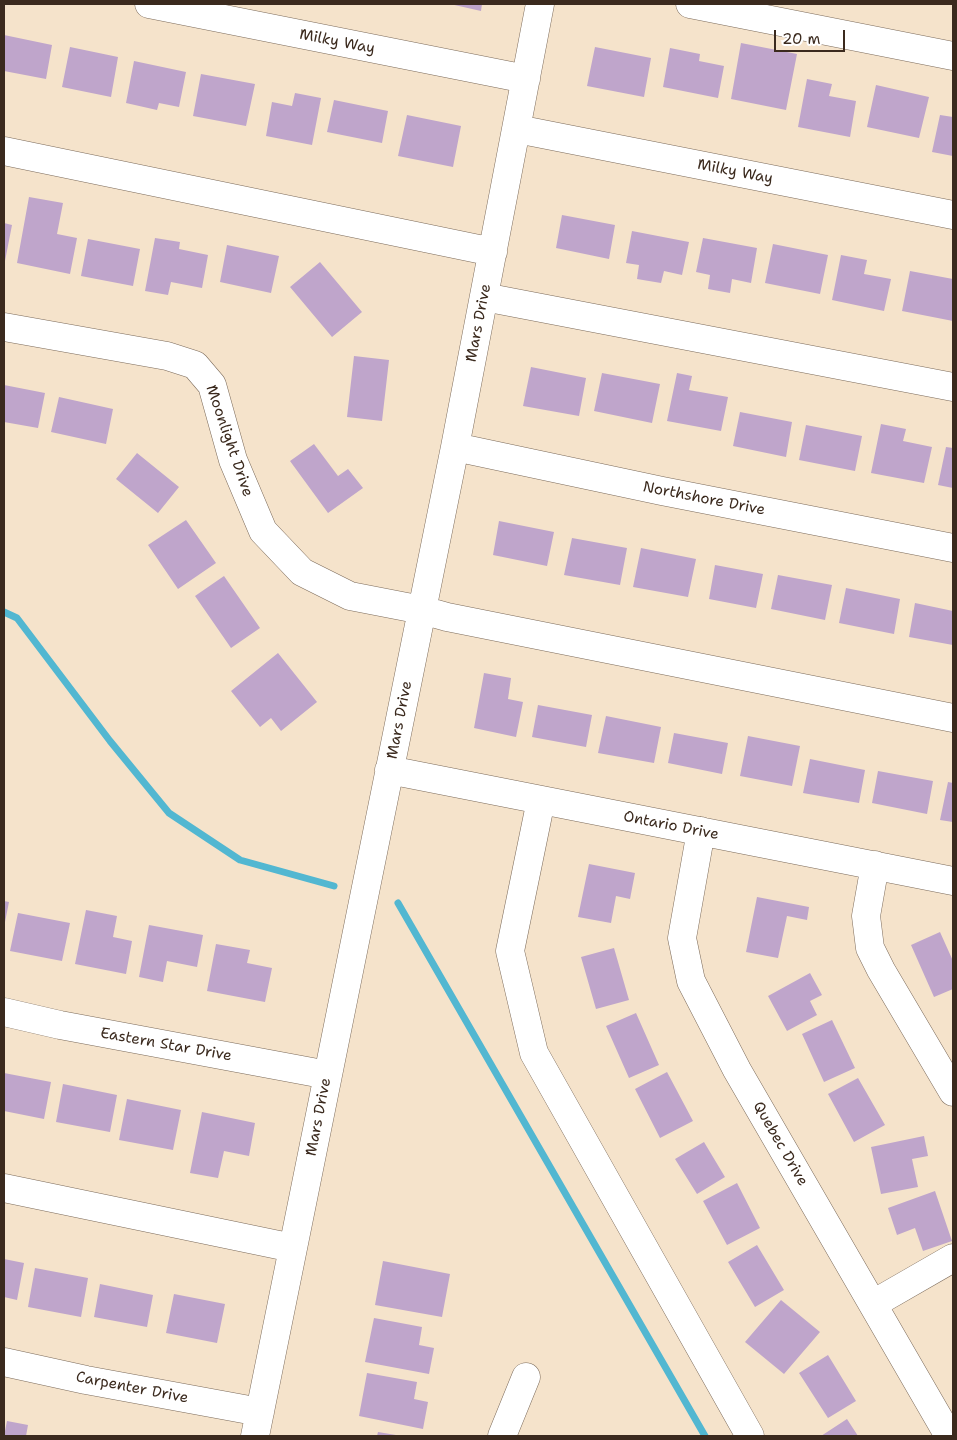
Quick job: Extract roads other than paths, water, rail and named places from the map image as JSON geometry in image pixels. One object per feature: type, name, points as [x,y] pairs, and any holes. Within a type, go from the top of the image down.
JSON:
[{"type":"street","name":"Milky Way","points":[[149,4],[526,80]]},
{"type":"street","name":"Mars Drive","points":[[257,1424],[455,448],[540,4]]},
{"type":"street","points":[[690,4],[953,56]]},
{"type":"street","name":"Milky Way","points":[[517,129],[953,215]]},
{"type":"street","points":[[4,151],[493,252]]},
{"type":"street","points":[[484,297],[953,387]]},
{"type":"street","name":"Moonlight Drive","points":[[4,327],[167,356],[195,365],[212,385],[233,460],[263,531],[302,572],[350,596],[422,610],[447,618],[953,718]]},
{"type":"street","name":"Northshore Drive","points":[[455,448],[953,548]]},
{"type":"street","name":"Ontario Drive","points":[[390,770],[953,881]]},
{"type":"street","points":[[541,800],[510,950],[534,1053],[750,1436]]},
{"type":"street","name":"Quebec Drive","points":[[701,832],[682,938],[691,981],[737,1070],[949,1436]]},
{"type":"street","points":[[875,865],[866,916],[870,948],[953,1092]]},
{"type":"street","name":"Eastern Star Drive","points":[[4,1012],[60,1025],[328,1075]]},
{"type":"street","points":[[4,1188],[293,1248]]},
{"type":"street","points":[[873,1304],[953,1258]]},
{"type":"street","name":"Carpenter Drive","points":[[4,1362],[86,1380],[257,1424]]},
{"type":"street","points":[[502,1436],[526,1377]]},
{"type":"waterway","points":[[4,612],[17,618],[110,741],[169,813],[240,860],[334,886]]},
{"type":"waterway","points":[[398,903],[705,1436]]}]
